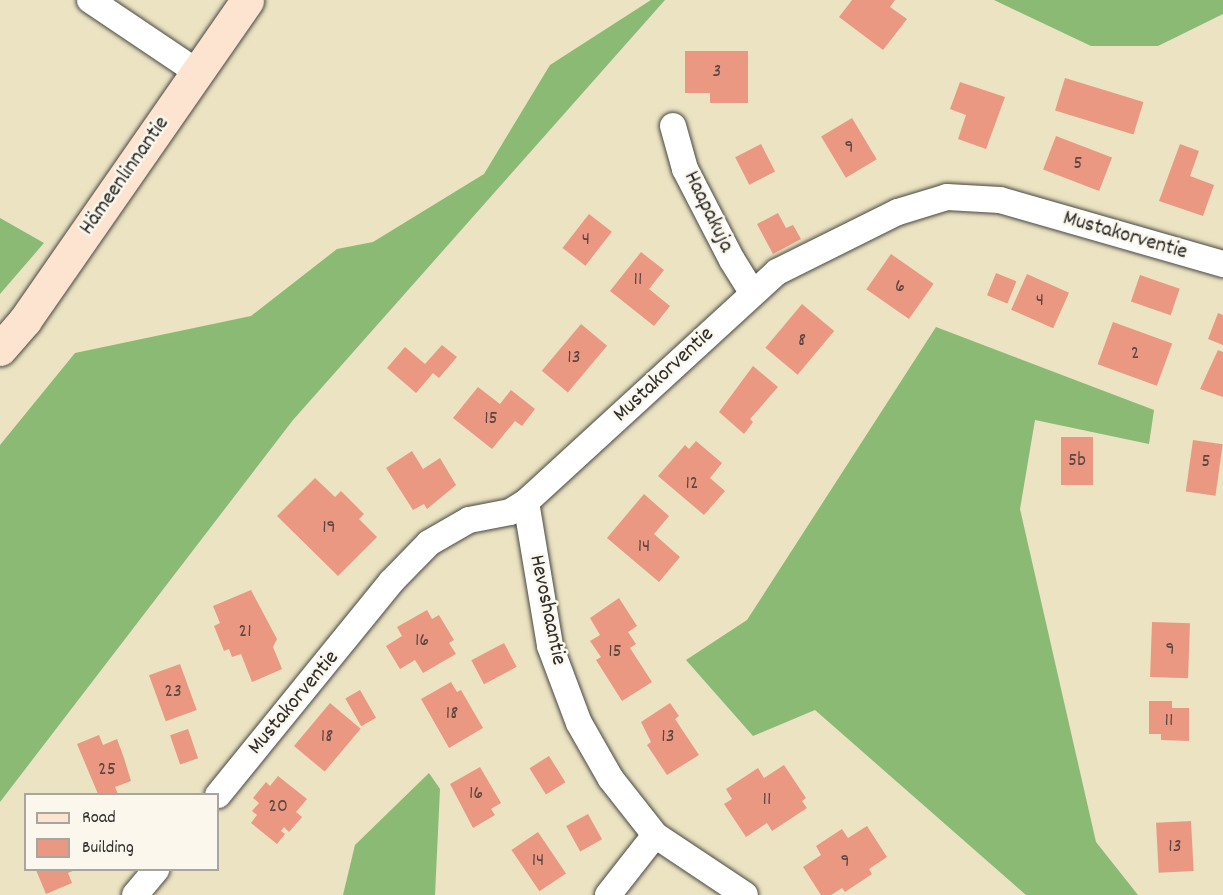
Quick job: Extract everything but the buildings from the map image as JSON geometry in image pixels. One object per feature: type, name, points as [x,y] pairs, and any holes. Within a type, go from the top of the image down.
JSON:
[{"type":"main road","name":"Hämeenlinnantie","points":[[0,349],[247,0]]},
{"type":"street","points":[[90,0],[197,72]]},
{"type":"street","name":"Haapakuja","points":[[673,126],[685,169],[732,260],[753,293]]},
{"type":"street","name":"Mustakorventie","points":[[219,794],[391,582],[429,543],[469,520],[510,512],[526,502],[777,272],[898,212],[947,197],[1000,200],[1223,264]]},
{"type":"street","name":"Hevoshaantie","points":[[526,502],[550,646],[579,723],[611,779],[655,835],[745,895]]},
{"type":"street","points":[[608,895],[655,835]]},
{"type":"street","points":[[135,895],[155,871]]},
{"type":"green space","points":[[651,0],[665,0],[293,420],[0,802],[0,445],[75,353],[251,316],[337,249],[373,242],[484,174],[550,65]]},
{"type":"green space","points":[[994,0],[1223,0],[1223,14],[1158,46],[1091,46]]},
{"type":"green space","points":[[0,218],[44,243],[0,294]]},
{"type":"green space","points":[[936,327],[1154,410],[1149,444],[1035,420],[1020,509],[1096,842],[1138,895],[1026,895],[815,710],[753,736],[686,660],[747,620]]},
{"type":"green space","points":[[429,773],[440,789],[435,895],[343,895],[355,845]]}]
